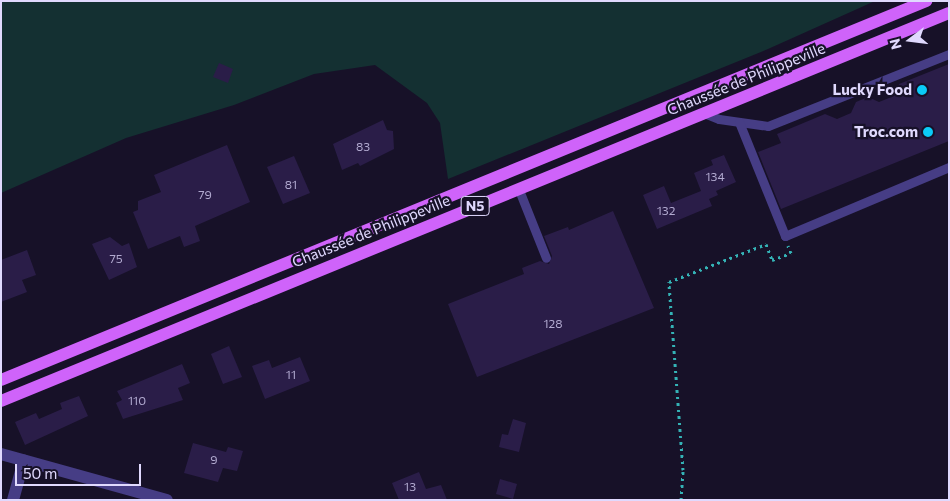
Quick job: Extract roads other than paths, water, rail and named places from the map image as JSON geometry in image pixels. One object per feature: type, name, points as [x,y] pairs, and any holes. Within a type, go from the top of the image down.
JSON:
[{"type":"main road","name":"Chaussée de Philippeville","points":[[1,380],[926,1]]},
{"type":"main road","name":"Chaussée de Philippeville","points":[[1,401],[949,13]]},
{"type":"street","points":[[1,454],[167,500]]},
{"type":"street","points":[[13,500],[24,460]]},
{"type":"lane","points":[[704,113],[739,122],[768,126],[949,54]]},
{"type":"lane","points":[[739,122],[785,236],[949,167]]},
{"type":"lane","points":[[519,190],[546,258]]},
{"type":"place","name":"Lucky Food","points":[[922,90]]},
{"type":"place","name":"Troc.com","points":[[928,132]]}]
